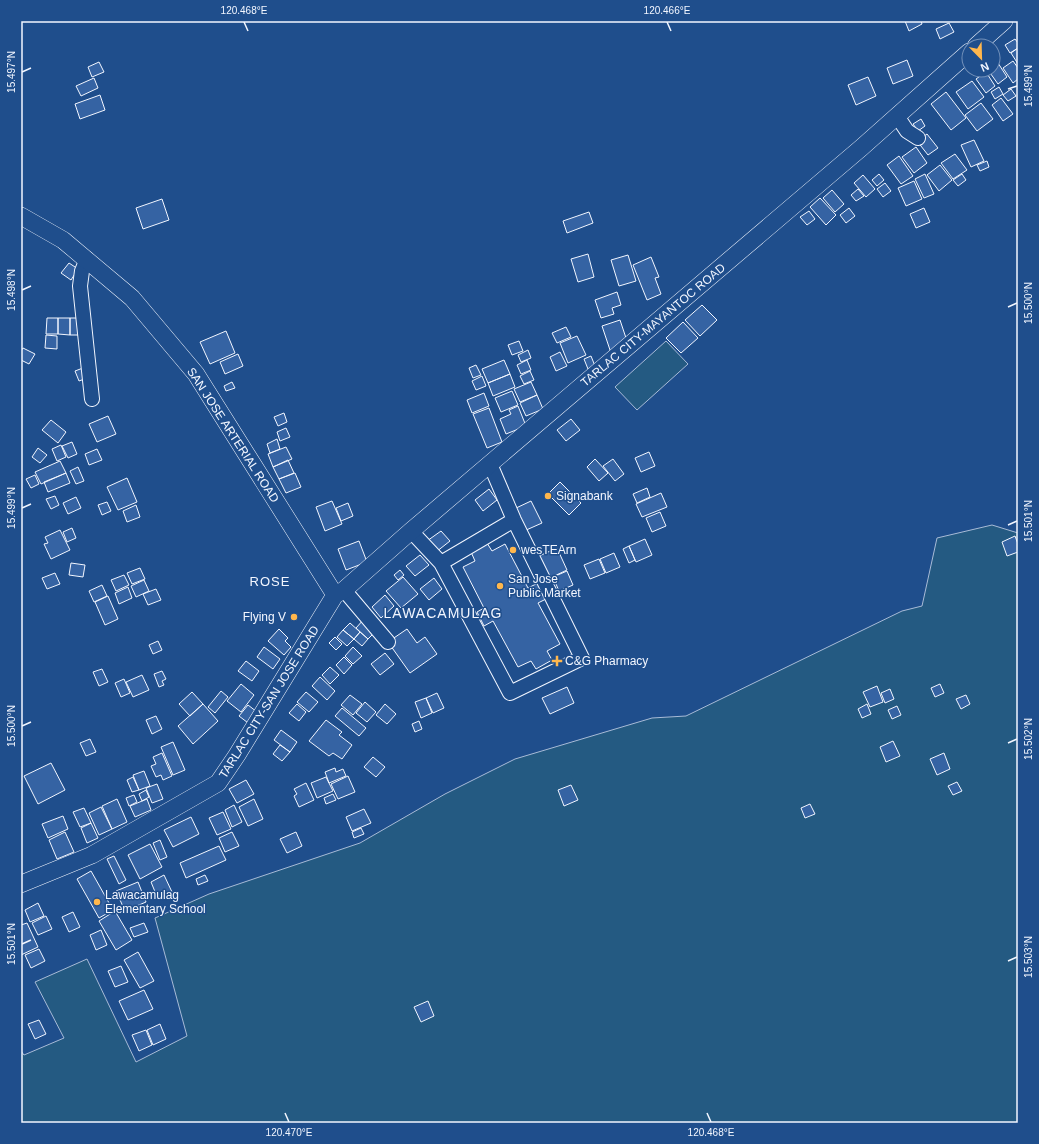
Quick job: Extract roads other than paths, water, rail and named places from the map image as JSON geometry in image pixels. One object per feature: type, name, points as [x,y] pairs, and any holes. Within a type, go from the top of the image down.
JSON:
[{"type":"main road","points":[[985,38],[1004,21]]},
{"type":"main road","name":"TARLAC CITY-MAYANTOC ROAD","points":[[340,593],[897,116],[961,59]]},
{"type":"main road","name":"SAN JOSE ARTERIAL ROAD","points":[[21,216],[64,240],[132,298],[196,374],[340,593]]},
{"type":"main road","name":"TARLAC CITY-SAN JOSE ROAD","points":[[21,884],[92,855],[218,783],[340,593]]},
{"type":"street","points":[[897,116],[907,131],[918,138]]},
{"type":"street","points":[[87,259],[82,271],[80,286],[92,399]]},
{"type":"street","points":[[410,532],[441,563],[510,693],[582,658],[514,520],[490,464]]},
{"type":"street","points":[[441,563],[514,520]]},
{"type":"street","points":[[340,593],[388,642]]},
{"type":"place","name":"Signabank","points":[[548,496]]},
{"type":"place","name":"wesTEArn","points":[[513,550]]},
{"type":"place","name":"San Jose Public Market","points":[[500,586]]},
{"type":"place","name":"Flying V","points":[[294,617]]},
{"type":"place","name":"C&G Pharmacy","points":[[557,661]]},
{"type":"place","name":"Lawacamulag Elementary School","points":[[97,902]]},
{"type":"district","name":"ROSE","points":[[270,581]]},
{"type":"district","name":"LAWACAMULAG","points":[[443,613]]}]
